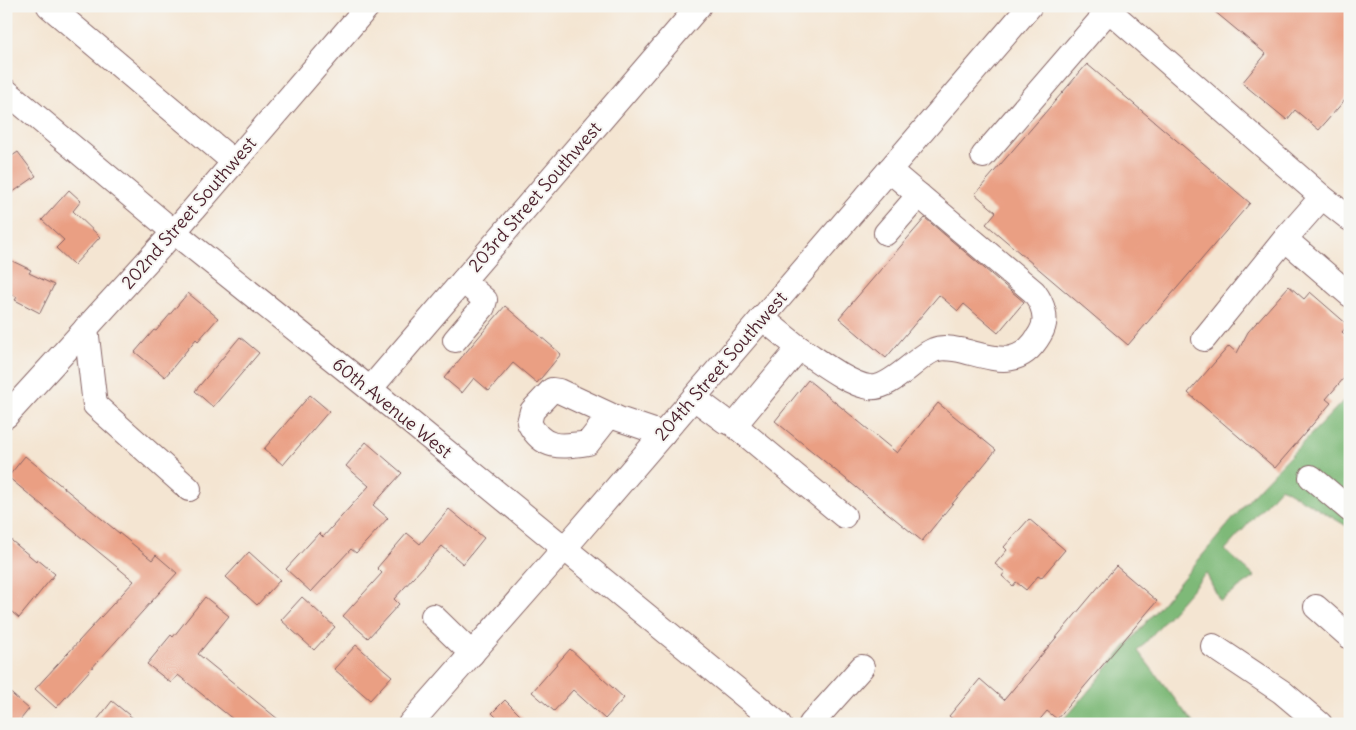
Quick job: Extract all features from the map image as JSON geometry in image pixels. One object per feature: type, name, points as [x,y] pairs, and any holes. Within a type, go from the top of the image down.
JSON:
[{"type":"street","points":[[50,6],[234,162]]},
{"type":"street","name":"202nd Street Southwest","points":[[6,416],[174,232],[368,6]]},
{"type":"street","name":"203rd Street Southwest","points":[[370,389],[699,6]]},
{"type":"street","name":"204th Street Southwest","points":[[410,724],[564,549],[1030,6]]},
{"type":"street","points":[[983,156],[1106,8],[1350,219]]},
{"type":"street","name":"60th Avenue West","points":[[6,91],[174,232],[370,389],[779,724]]},
{"type":"street","points":[[762,318],[799,348],[854,382],[871,388],[883,384],[934,350],[947,348],[992,358],[1010,359],[1024,354],[1035,343],[1043,330],[1045,317],[1042,303],[1034,292],[889,170]]},
{"type":"street","points":[[886,233],[919,195]]},
{"type":"street","points":[[1204,339],[1322,196]]},
{"type":"street","points":[[1285,239],[1350,295]]},
{"type":"street","points":[[455,340],[483,307],[485,300],[463,281]]},
{"type":"street","points":[[86,328],[95,405],[189,489]]},
{"type":"street","points":[[732,423],[739,420],[799,348]]},
{"type":"street","points":[[694,398],[725,421],[732,423],[844,516]]},
{"type":"street","points":[[610,415],[662,434]]},
{"type":"street","points":[[1311,478],[1350,510]]},
{"type":"street","points":[[1316,607],[1350,637]]},
{"type":"street","points":[[433,616],[472,654]]},
{"type":"street","points":[[1213,646],[1282,692],[1320,724]]},
{"type":"street","points":[[811,724],[862,667]]},
{"type":"green space","points":[[1350,394],[1350,528],[1281,487],[1225,550],[1255,577],[1220,601],[1206,573],[1138,651],[1194,724],[1057,724],[1070,713],[1258,489]]},
{"type":"building","points":[[1208,6],[1342,6],[1350,12],[1350,94],[1319,130],[1295,110],[1287,120],[1242,83],[1266,54]]},
{"type":"building","points":[[1087,64],[1250,203],[1128,345],[986,224],[996,212],[975,194]]},
{"type":"building","points":[[18,152],[36,176],[6,197],[6,160]]},
{"type":"building","points":[[69,190],[81,201],[73,211],[100,237],[74,265],[56,248],[64,240],[42,220]]},
{"type":"building","points":[[925,218],[1024,302],[998,333],[964,304],[958,311],[939,295],[886,358],[839,318]]},
{"type":"building","points":[[6,258],[31,270],[29,273],[54,285],[40,313],[15,300],[17,297],[6,291]]},
{"type":"building","points":[[1289,286],[1304,299],[1310,292],[1348,325],[1342,332],[1350,339],[1350,371],[1326,399],[1331,403],[1275,468],[1188,393],[1229,346],[1237,353],[1248,332]]},
{"type":"building","points":[[188,293],[218,318],[198,341],[196,339],[165,377],[135,352],[154,330],[156,331]]},
{"type":"building","points":[[505,306],[561,354],[537,383],[513,363],[489,391],[474,378],[462,393],[444,378]]},
{"type":"building","points":[[240,337],[259,353],[213,407],[195,391]]},
{"type":"building","points":[[808,380],[897,453],[938,403],[996,450],[922,541],[775,421]]},
{"type":"building","points":[[310,395],[329,411],[283,465],[264,449]]},
{"type":"building","points":[[366,442],[402,473],[373,505],[388,518],[356,553],[351,549],[311,592],[286,569],[319,533],[323,537],[369,486],[346,466]]},
{"type":"building","points":[[25,456],[152,560],[156,555],[177,573],[56,708],[35,689],[134,581],[8,477]]},
{"type":"building","points":[[449,509],[484,538],[463,564],[442,546],[394,599],[399,604],[368,638],[343,616],[382,573],[377,568],[407,533],[420,544]]},
{"type":"building","points":[[1029,519],[1065,550],[1041,578],[1038,576],[1026,590],[1016,582],[1013,586],[1002,576],[1005,572],[995,564],[1007,550],[1004,547]]},
{"type":"building","points":[[6,536],[55,574],[19,618],[6,607]]},
{"type":"building","points":[[249,552],[280,580],[257,605],[226,577]]},
{"type":"building","points":[[1116,566],[1157,601],[1057,719],[1047,711],[1036,724],[958,724],[949,716],[980,679],[1004,700]]},
{"type":"building","points":[[205,597],[229,616],[198,654],[284,724],[239,724],[178,675],[171,683],[147,664],[171,635],[173,637]]},
{"type":"building","points":[[302,597],[335,627],[314,650],[281,620]]},
{"type":"building","points":[[356,645],[392,676],[370,700],[334,669]]},
{"type":"building","points":[[570,649],[624,698],[605,719],[573,690],[554,711],[532,692]]},
{"type":"building","points":[[6,689],[29,709],[17,724],[6,724]]},
{"type":"building","points":[[505,700],[529,724],[503,724],[492,713]]},
{"type":"building","points":[[112,701],[140,724],[94,724]]}]
